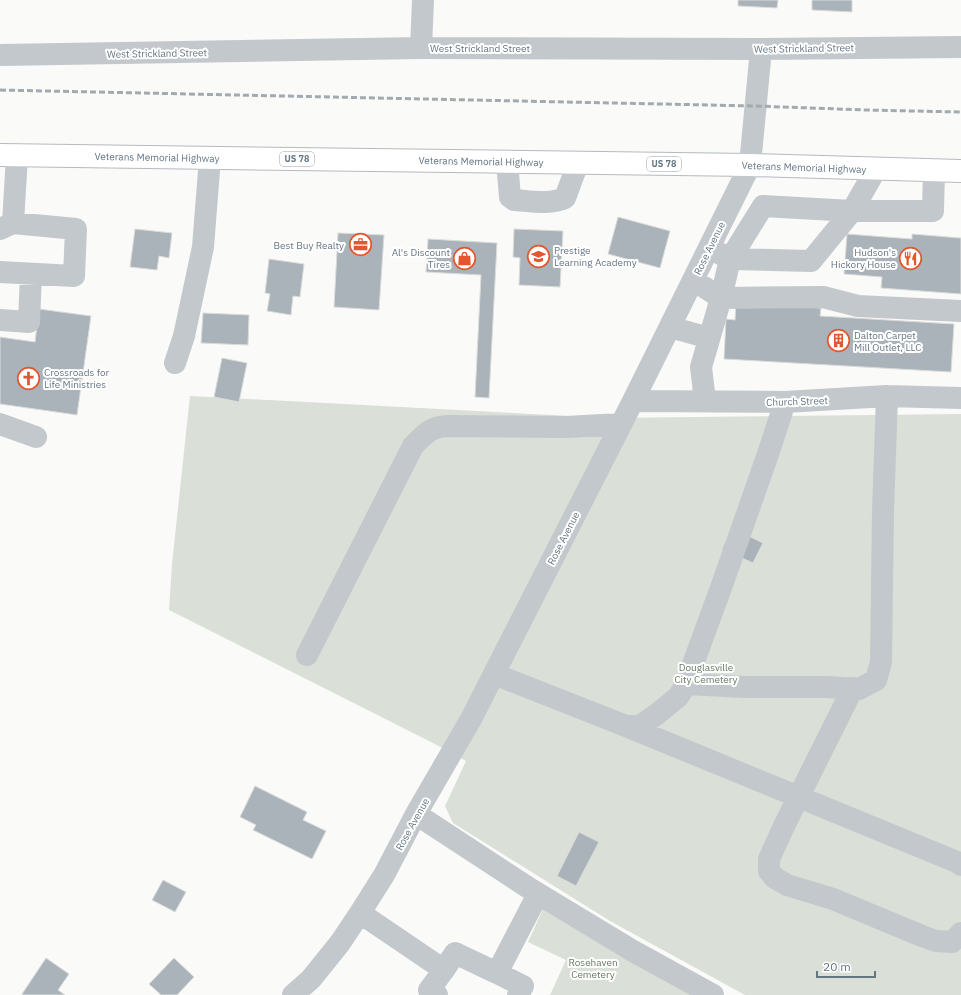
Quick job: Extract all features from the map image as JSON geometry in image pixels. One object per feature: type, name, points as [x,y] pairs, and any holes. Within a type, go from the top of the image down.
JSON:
[{"type":"main road","name":"Veterans Memorial Highway","points":[[8,156],[750,165],[961,171]]},
{"type":"street","points":[[421,48],[423,0]]},
{"type":"street","name":"West Strickland Street","points":[[0,55],[421,48],[761,49],[961,47]]},
{"type":"street","name":"Rose Avenue","points":[[293,995],[311,979],[340,943],[384,875],[416,814],[471,719],[670,328],[750,165],[761,49]]},
{"type":"street","points":[[0,272],[74,276],[76,229],[6,226],[8,156]]},
{"type":"street","points":[[175,363],[184,336],[203,247],[210,158]]},
{"type":"street","points":[[507,162],[510,197],[514,200],[557,201],[565,198],[578,163]]},
{"type":"street","points":[[709,248],[730,259],[810,261],[852,211],[876,169]]},
{"type":"street","points":[[705,402],[701,367],[721,298],[730,259],[763,206],[852,211],[933,211],[934,171]]},
{"type":"street","points":[[0,320],[29,322],[31,274]]},
{"type":"street","points":[[693,280],[721,298],[823,297],[858,306],[961,311]]},
{"type":"street","points":[[670,328],[709,338]]},
{"type":"street","points":[[686,684],[745,688],[859,688],[876,680],[881,662],[883,512],[888,396]]},
{"type":"street","name":"Church Street","points":[[633,401],[784,402],[888,396],[961,398]]},
{"type":"street","points":[[626,726],[640,726],[678,697],[686,684],[768,454],[784,402]]},
{"type":"street","points":[[0,424],[36,437]]},
{"type":"street","points":[[307,655],[413,446],[427,432],[436,427],[448,426],[566,427],[621,424]]},
{"type":"street","points":[[494,674],[626,726],[961,865]]},
{"type":"street","points":[[853,688],[798,797],[769,859],[769,871],[776,878],[787,885],[833,899],[876,918],[936,941],[952,942],[961,933]]},
{"type":"street","points":[[416,814],[538,894],[633,951],[713,995]]},
{"type":"street","points":[[497,973],[538,894]]},
{"type":"street","points":[[360,913],[444,970]]},
{"type":"street","points":[[428,993],[455,953],[523,986],[518,995]]},
{"type":"green space","name":"Douglasville City Cemetery","points":[[190,396],[609,418],[961,414],[961,995],[745,995],[610,921],[453,823],[445,806],[466,761],[169,610],[172,564]]},
{"type":"green space","name":"Rosehaven Cemetery","points":[[544,907],[698,995],[550,995],[566,960],[528,942]]},
{"type":"building","points":[[738,0],[778,0],[777,8],[738,6]]},
{"type":"building","points":[[812,0],[852,0],[852,12],[812,10]]},
{"type":"building","points":[[618,217],[670,231],[660,268],[608,254]]},
{"type":"building","points":[[135,229],[172,233],[169,258],[159,256],[157,270],[130,267]]},
{"type":"building","points":[[514,229],[563,231],[560,287],[519,285],[520,258],[513,257]]},
{"type":"building","points":[[338,233],[384,235],[379,310],[334,307]]},
{"type":"building","points":[[847,234],[912,239],[912,234],[961,238],[961,294],[881,288],[882,277],[844,274]]},
{"type":"building","points":[[428,239],[497,243],[489,398],[475,397],[481,275],[426,272]]},
{"type":"building","points":[[269,259],[304,264],[300,297],[293,296],[291,315],[267,311],[270,294],[265,293]]},
{"type":"building","name":"Dalton Carpet Mill Outlet, LLC","points":[[736,303],[821,308],[820,316],[954,324],[951,372],[724,359],[726,319],[735,320]]},
{"type":"building","points":[[39,309],[91,316],[77,415],[0,404],[0,337],[35,342]]},
{"type":"building","points":[[203,313],[249,315],[248,345],[201,343]]},
{"type":"building","points":[[222,358],[247,363],[239,402],[214,397]]},
{"type":"building","points":[[732,528],[763,543],[753,563],[722,549]]},
{"type":"building","points":[[255,786],[307,812],[303,820],[326,831],[312,859],[253,830],[256,825],[240,817]]},
{"type":"building","points":[[579,832],[599,842],[576,886],[557,876]]},
{"type":"building","points":[[163,880],[186,892],[175,912],[152,900]]},
{"type":"building","points":[[46,958],[69,974],[58,990],[65,995],[22,994]]},
{"type":"building","points":[[174,958],[194,977],[177,995],[161,995],[149,984]]},
{"type":"railway","points":[[0,90],[755,106],[961,112]]},
{"type":"place","name":"Best Buy Realty","points":[[360,245]]},
{"type":"place","name":"Prestige Learning Academy","points":[[538,256]]},
{"type":"place","name":"Al's Discount Tires","points":[[465,258]]},
{"type":"place","name":"Hudson's Hickory House","points":[[911,258]]},
{"type":"place","name":"Dalton Carpet Mill Outlet, LLC","points":[[839,341]]},
{"type":"place","name":"Crossroads for Life Ministries","points":[[28,378]]}]
